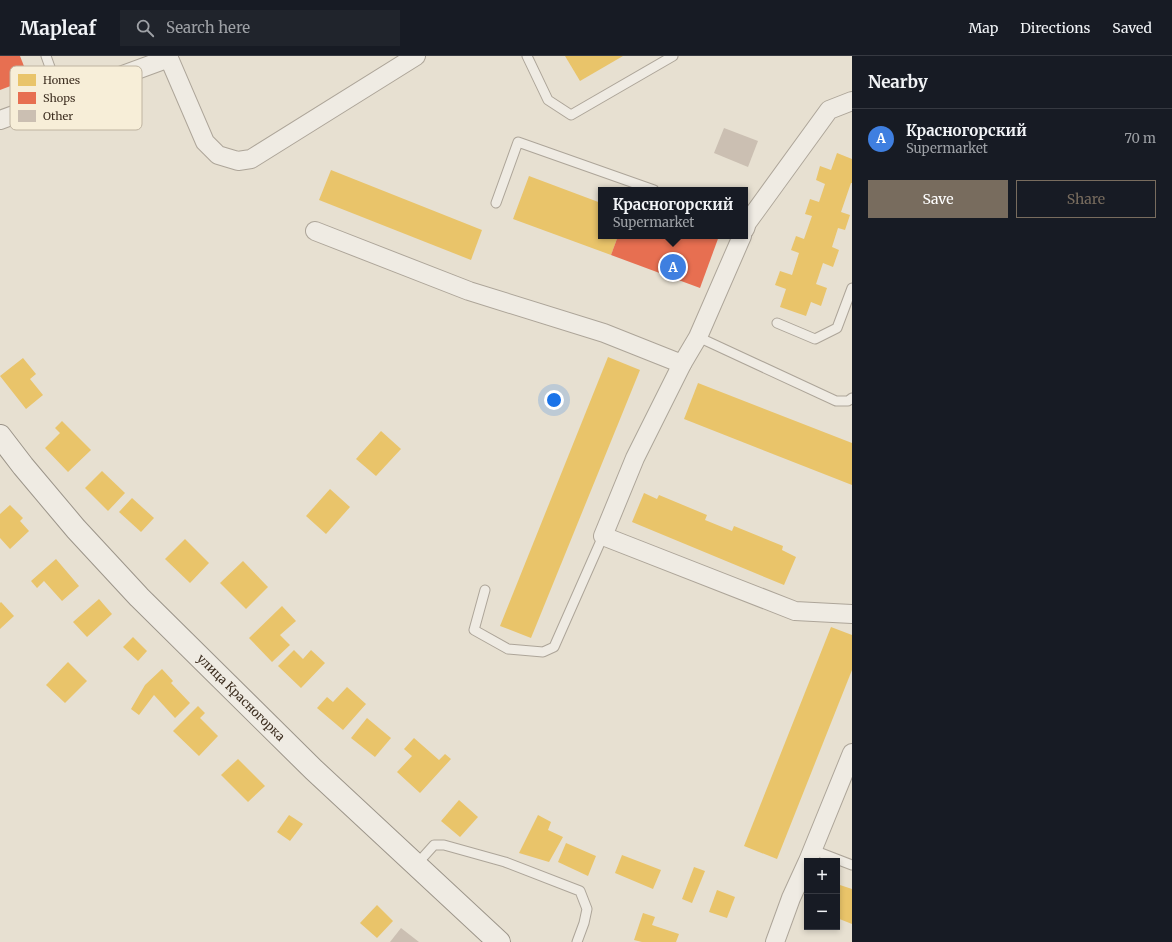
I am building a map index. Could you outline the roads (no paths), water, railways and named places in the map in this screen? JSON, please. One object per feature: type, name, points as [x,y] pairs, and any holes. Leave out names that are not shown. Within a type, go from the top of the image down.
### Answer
[{"type":"main road","name":"улица Красногорка","points":[[0,436],[76,529],[139,597],[314,770],[499,942]]},
{"type":"street","points":[[142,67],[168,57],[205,142],[218,155],[238,161],[251,159],[416,56]]},
{"type":"street","points":[[748,224],[829,110],[852,100]]},
{"type":"street","points":[[0,120],[10,116]]},
{"type":"street","points":[[315,231],[469,291],[604,333],[682,364]]},
{"type":"street","points":[[740,239],[698,337],[682,364],[635,458],[603,536],[795,611],[852,614]]},
{"type":"street","points":[[809,858],[852,752]]},
{"type":"street","points":[[775,942],[793,893],[804,869]]},
{"type":"lane","points":[[46,56],[50,66]]},
{"type":"lane","points":[[526,56],[548,100],[571,115],[674,56]]},
{"type":"lane","points":[[496,203],[518,142],[646,187]]},
{"type":"lane","points":[[777,323],[815,339],[837,328],[852,288]]},
{"type":"lane","points":[[698,337],[836,401],[848,401],[852,398]]},
{"type":"lane","points":[[485,590],[474,630],[508,649],[543,652],[554,647],[603,536]]},
{"type":"lane","points":[[416,865],[434,845],[444,845],[505,862],[580,891],[587,909],[577,942]]},
{"type":"lane","points":[[840,863],[852,865]]},
{"type":"place","name":"Красногорский","points":[[673,267]]}]
